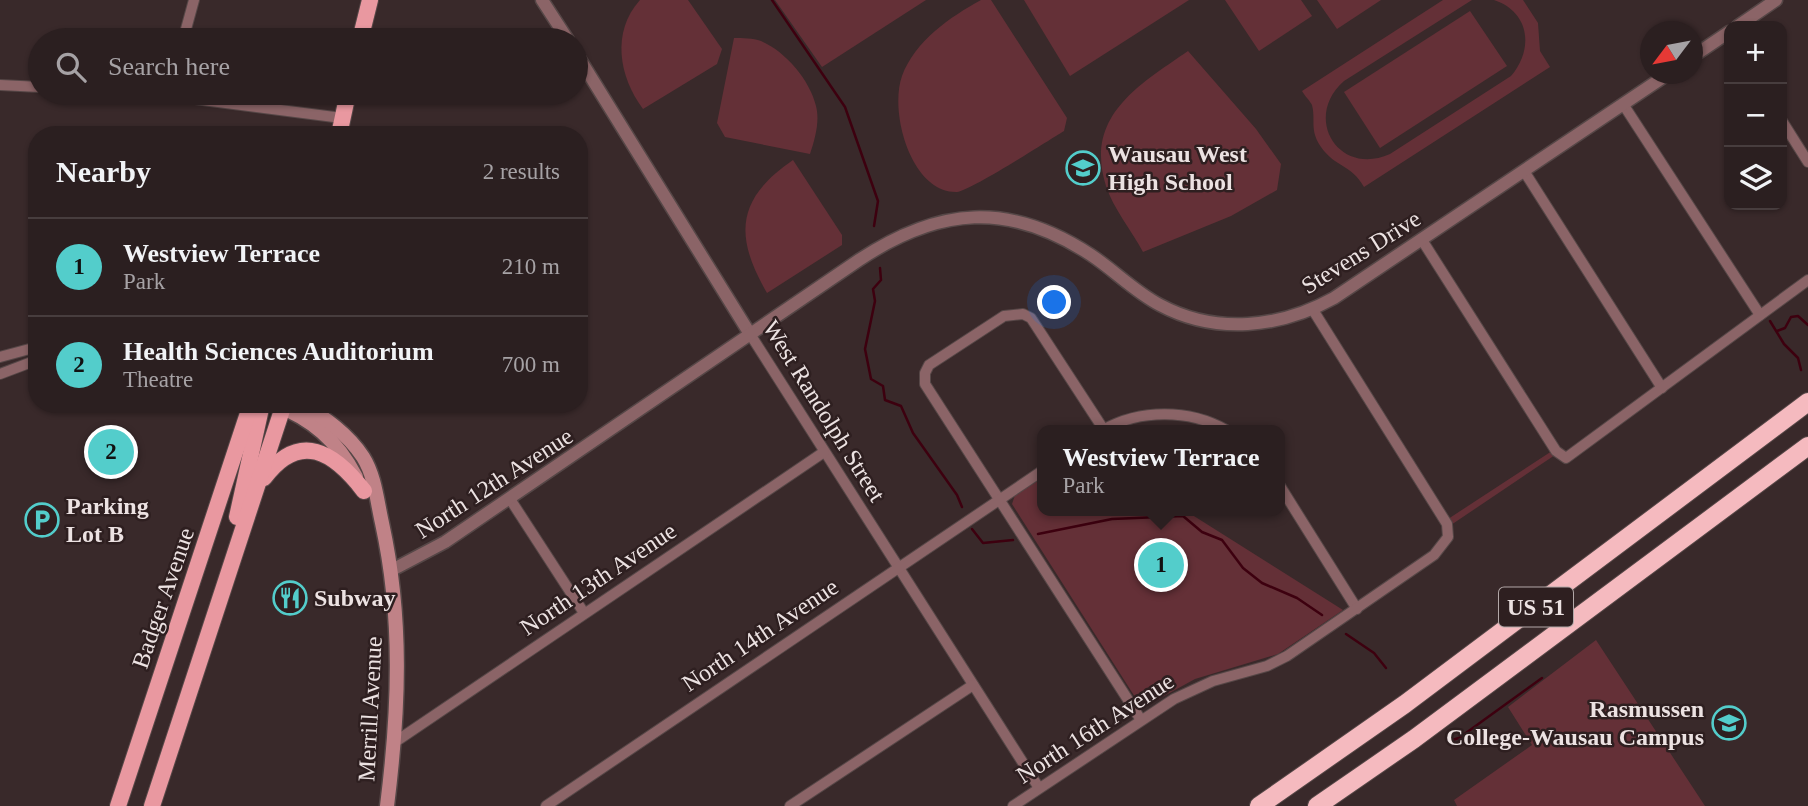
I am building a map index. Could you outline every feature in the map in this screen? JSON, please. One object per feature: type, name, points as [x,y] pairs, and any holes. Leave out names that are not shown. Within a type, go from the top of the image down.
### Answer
[{"type":"highway","name":"US 51","points":[[1259,806],[1397,710],[1808,402]]},
{"type":"highway","name":"US 51","points":[[1317,806],[1436,722],[1808,446]]},
{"type":"main road","points":[[363,28],[370,0]]},
{"type":"main road","points":[[341,126],[345,105]]},
{"type":"main road","name":"Badger Avenue","points":[[118,806],[248,413]]},
{"type":"main road","points":[[231,564],[232,538],[260,413]]},
{"type":"main road","points":[[152,806],[257,488],[279,413]]},
{"type":"main road","name":"Merrill Avenue","points":[[296,413],[312,422],[332,440],[384,531]]},
{"type":"main road","name":"Merrill Avenue","points":[[314,413],[348,438],[362,456],[370,473],[384,531],[399,654],[395,742],[387,806]]},
{"type":"main road","points":[[329,413],[348,438]]},
{"type":"main road","points":[[257,488],[280,461],[312,450],[337,460],[363,491]]},
{"type":"street","points":[[186,28],[194,0]]},
{"type":"street","points":[[542,0],[560,28]]},
{"type":"street","points":[[1745,21],[1776,0]]},
{"type":"street","points":[[1703,51],[1724,38]]},
{"type":"street","name":"West Randolph Street","points":[[588,72],[824,452],[1039,788]]},
{"type":"street","name":"Stevens Drive","points":[[859,260],[896,237],[933,222],[958,217],[1007,219],[1042,228],[1067,239],[1142,295],[1182,315],[1214,323],[1249,325],[1274,322],[1312,310],[1422,240],[1653,84]]},
{"type":"street","points":[[0,85],[28,86]]},
{"type":"street","points":[[1623,104],[1760,315]]},
{"type":"street","points":[[250,105],[342,118]]},
{"type":"street","points":[[1787,129],[1808,162]]},
{"type":"street","points":[[1524,171],[1662,388]]},
{"type":"street","points":[[1422,240],[1561,457],[1573,456],[1808,280]]},
{"type":"street","name":"North 12th Avenue","points":[[390,570],[422,556],[510,499],[859,260]]},
{"type":"street","name":"North 16th Avenue","points":[[1013,806],[1141,720],[1200,686],[1267,666],[1287,656],[1434,555],[1448,537],[1447,524],[1312,310]]},
{"type":"street","points":[[1100,425],[1031,318],[1023,314],[1004,316],[929,365],[925,373],[925,384],[1141,720]]},
{"type":"street","points":[[0,357],[28,349]]},
{"type":"street","points":[[0,374],[28,363]]},
{"type":"street","points":[[1115,425],[1131,418],[1162,414],[1207,421],[1215,425]]},
{"type":"street","name":"North 13th Avenue","points":[[395,742],[824,452]]},
{"type":"street","name":"North 14th Avenue","points":[[545,806],[1037,474]]},
{"type":"street","points":[[1285,494],[1357,609]]},
{"type":"street","points":[[510,499],[584,613]]},
{"type":"street","points":[[790,806],[973,685]]},
{"type":"shaded area","points":[[640,0],[688,0],[722,49],[717,64],[643,109],[628,83],[622,54],[625,26]]},
{"type":"shaded area","points":[[775,0],[926,0],[822,67]]},
{"type":"shaded area","points":[[981,0],[991,0],[1067,118],[1064,131],[992,175],[957,192],[941,189],[927,179],[916,165],[907,148],[902,129],[899,91],[902,76],[915,52],[946,22]]},
{"type":"shaded area","points":[[1024,0],[1189,0],[1070,76]]},
{"type":"shaded area","points":[[1225,0],[1301,0],[1312,16],[1259,51]]},
{"type":"shaded area","points":[[1317,0],[1381,0],[1337,29]]},
{"type":"shaded area","points":[[1443,0],[1472,0],[1344,81],[1332,96],[1326,111],[1327,126],[1332,140],[1342,151],[1355,158],[1372,159],[1390,154],[1511,76],[1523,54],[1525,32],[1515,13],[1494,0],[1523,0],[1538,23],[1540,51],[1550,67],[1364,187],[1354,174],[1332,159],[1317,141],[1312,105],[1302,91]]},
{"type":"shaded area","points":[[1470,11],[1507,66],[1380,148],[1344,92]]},
{"type":"shaded area","points":[[734,38],[755,39],[770,46],[787,59],[808,86],[817,112],[810,154],[725,137],[717,123]]},
{"type":"shaded area","points":[[1188,51],[1256,129],[1281,164],[1277,190],[1231,216],[1143,252],[1113,203],[1106,186],[1101,161],[1103,140],[1109,121],[1120,105],[1151,77]]},
{"type":"shaded area","points":[[793,160],[842,235],[842,245],[767,293],[749,254],[746,220],[760,189]]},
{"type":"shaded area","points":[[1555,449],[1558,453],[1448,527],[1445,521]]},
{"type":"shaded area","points":[[1037,481],[1037,516],[1194,516],[1343,610],[1278,654],[1195,679],[1142,708],[1012,504],[1015,495]]},
{"type":"shaded area","points":[[1596,640],[1705,806],[1457,806],[1454,800],[1532,745],[1508,707]]},
{"type":"waterway","points":[[772,0],[845,107],[878,201],[874,226]]},
{"type":"waterway","points":[[880,268],[881,280],[873,289],[875,301],[865,349],[871,379],[883,386],[885,400],[901,406],[913,433],[957,495],[962,507]]},
{"type":"waterway","points":[[1777,331],[1785,328],[1791,317],[1798,316],[1808,325]]},
{"type":"waterway","points":[[1770,321],[1784,344],[1798,358],[1801,370]]},
{"type":"waterway","points":[[1038,534],[1112,519],[1183,516],[1202,532],[1222,540],[1243,568],[1262,583],[1297,598],[1322,615]]},
{"type":"waterway","points":[[972,529],[983,543],[1013,540]]},
{"type":"waterway","points":[[1346,634],[1374,653],[1386,668]]},
{"type":"waterway","points":[[1452,740],[1459,738],[1542,678]]},
{"type":"place","name":"Wausau West High School","points":[[1083,168]]},
{"type":"place","name":"Health Sciences Auditorium","points":[[111,452]]},
{"type":"place","name":"Parking Lot B","points":[[42,520]]},
{"type":"place","name":"Westview Terrace","points":[[1161,565]]},
{"type":"place","name":"Subway","points":[[290,598]]},
{"type":"place","name":"Rasmussen College-Wausau Campus","points":[[1729,723]]}]
